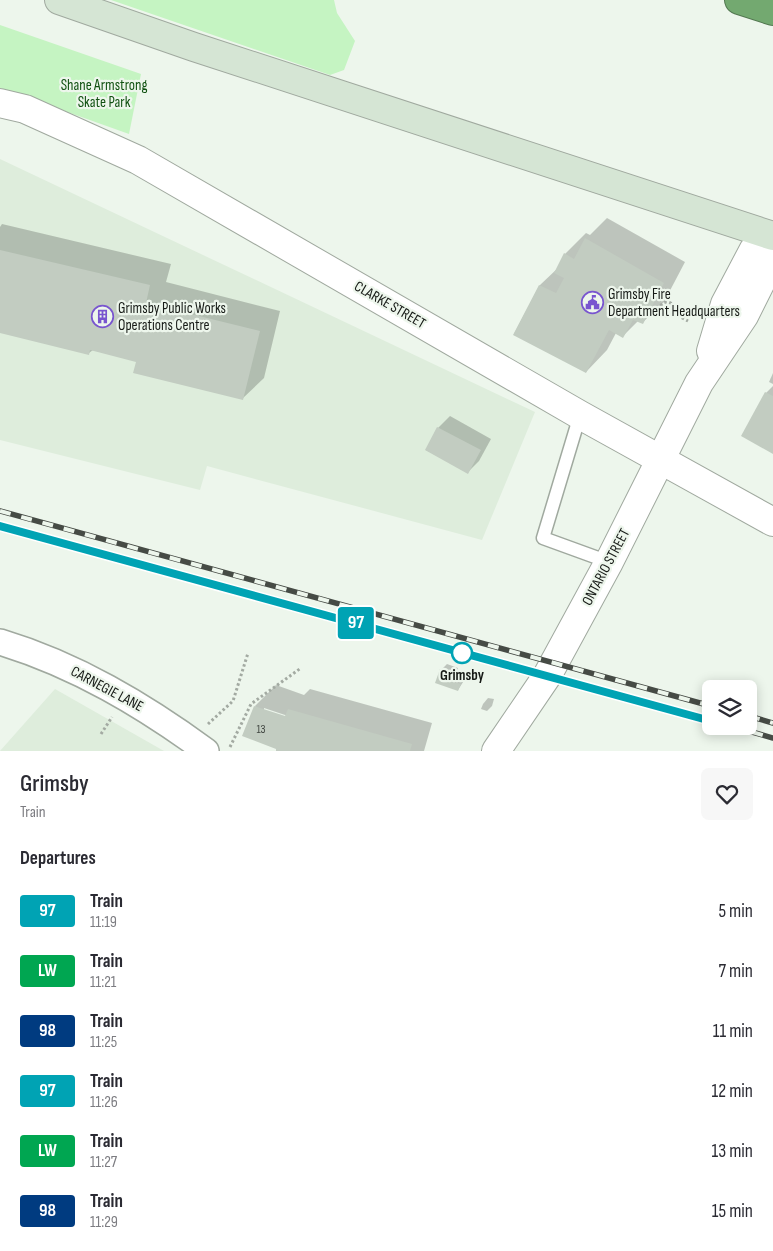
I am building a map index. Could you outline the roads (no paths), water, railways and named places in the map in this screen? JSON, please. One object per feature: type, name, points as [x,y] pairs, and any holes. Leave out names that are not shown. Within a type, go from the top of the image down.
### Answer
[{"type":"highway","points":[[739,0],[773,11]]},
{"type":"main road","points":[[59,0],[194,47],[773,237]]},
{"type":"street","name":"CLARKE STREET","points":[[0,102],[25,109],[138,160],[580,415],[661,458],[773,522]]},
{"type":"street","name":"ONTARIO STREET","points":[[703,376],[725,304],[754,249],[773,237]]},
{"type":"street","name":"ONTARIO STREET","points":[[496,751],[547,676],[609,562],[703,376],[744,316],[773,258]]},
{"type":"street","name":"CARNEGIE LANE","points":[[0,642],[95,680],[145,709],[197,744]]},
{"type":"lane","points":[[580,415],[543,538],[609,562]]},
{"type":"railway","points":[[0,511],[702,704]]},
{"type":"railway","points":[[0,526],[702,719]]},
{"type":"railway","points":[[757,718],[773,723]]},
{"type":"railway","points":[[757,733],[773,738]]},
{"type":"train","name":"97","points":[[0,526],[702,719]]},
{"type":"place","name":"Grimsby Fire Department Headquarters","points":[[592,303]]},
{"type":"place","name":"Grimsby Public Works Operations Centre","points":[[102,317]]},
{"type":"place","name":"Grimsby","points":[[462,653]]},
{"type":"park label","name":"Shane Armstrong Skate Park","points":[[104,94]]}]
